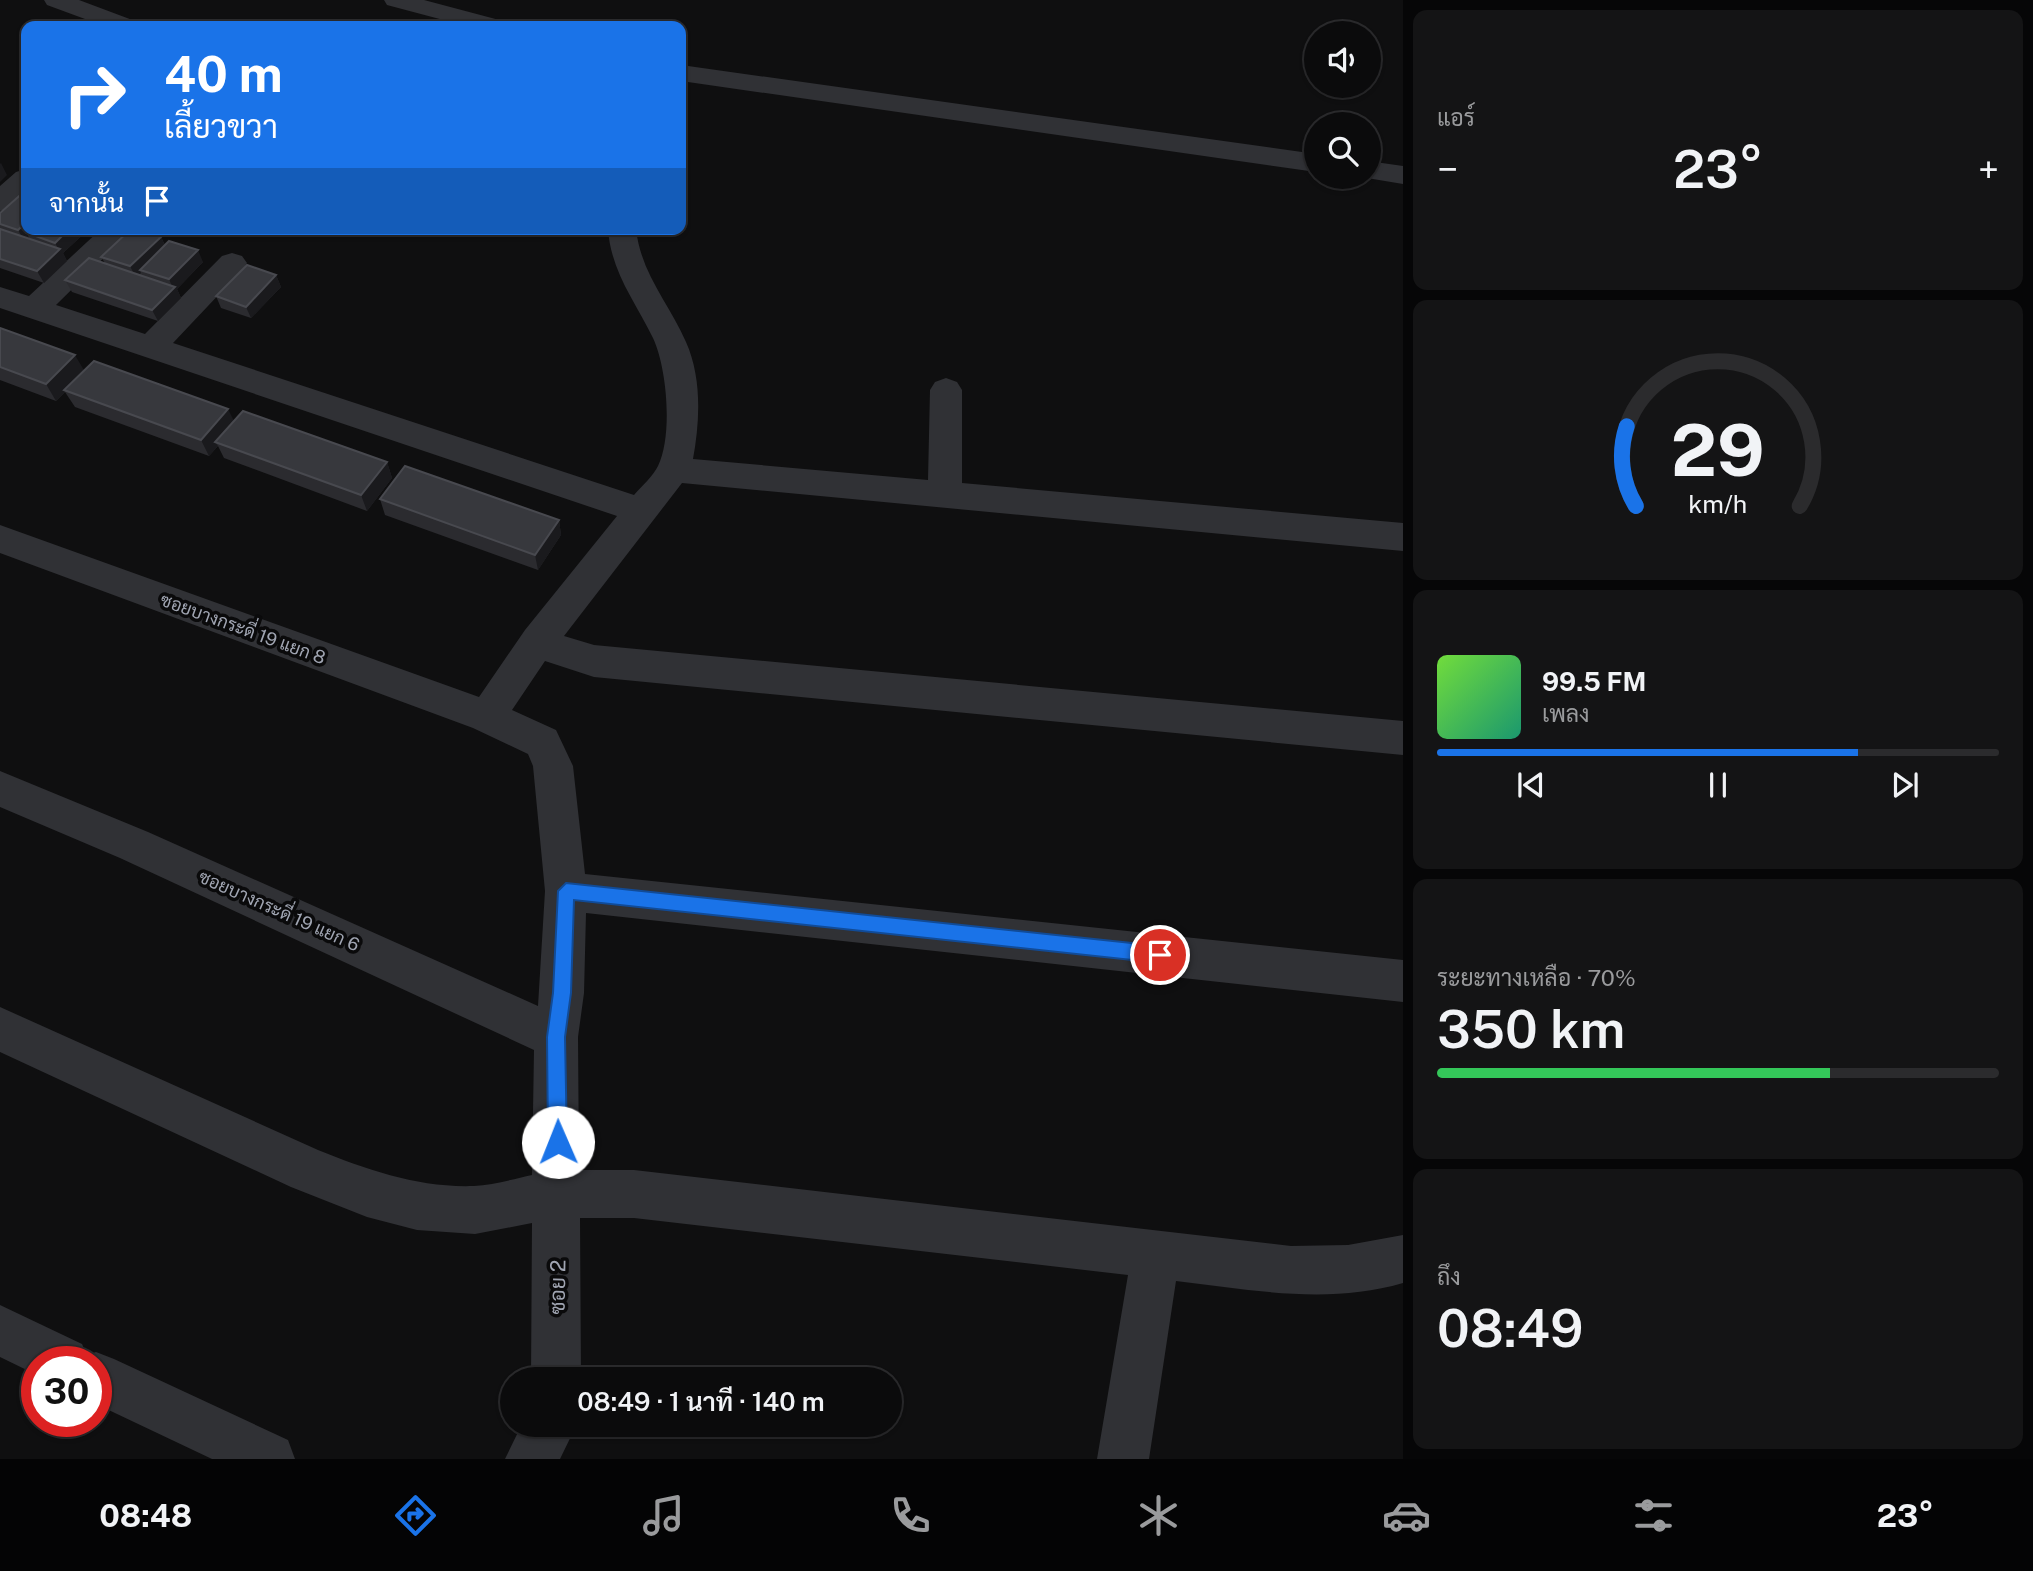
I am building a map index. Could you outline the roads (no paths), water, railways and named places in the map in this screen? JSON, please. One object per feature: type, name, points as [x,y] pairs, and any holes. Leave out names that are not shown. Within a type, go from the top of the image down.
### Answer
[{"type":"street","points":[[56,0],[113,21]]},
{"type":"street","points":[[396,0],[475,21]]},
{"type":"street","points":[[686,74],[1304,161]]},
{"type":"street","points":[[1381,172],[1403,175]]},
{"type":"street","points":[[0,202],[21,183]]},
{"type":"street","points":[[34,308],[113,235]]},
{"type":"street","points":[[487,716],[538,641],[674,470],[681,432],[676,357],[626,263],[623,235]]},
{"type":"street","points":[[151,347],[232,263]]},
{"type":"street","points":[[0,297],[642,511]]},
{"type":"street","points":[[946,390],[946,494]]},
{"type":"street","points":[[674,470],[1403,537]]},
{"type":"street","name":"ซอยบางกระดี่ 19 แยก 8","points":[[0,538],[487,716],[542,742],[548,749],[553,766],[566,891]]},
{"type":"street","points":[[538,641],[580,659],[594,661],[1403,738]]},
{"type":"street","name":"ซอยบางกระดี่ 19 แยก 6","points":[[0,789],[134,845],[556,1037]]},
{"type":"street","points":[[566,891],[1403,981]]},
{"type":"street","name":"ซอย 2","points":[[556,1367],[559,1194],[556,1037],[562,993],[566,891]]},
{"type":"street","points":[[0,1029],[308,1170],[367,1193],[417,1206],[475,1210],[559,1194],[634,1194],[1291,1270],[1350,1271],[1403,1259]]},
{"type":"street","points":[[1123,1459],[1156,1254]]},
{"type":"street","points":[[0,1330],[32,1346]]},
{"type":"street","points":[[112,1385],[269,1459]]},
{"type":"street","points":[[531,1459],[544,1437]]}]
